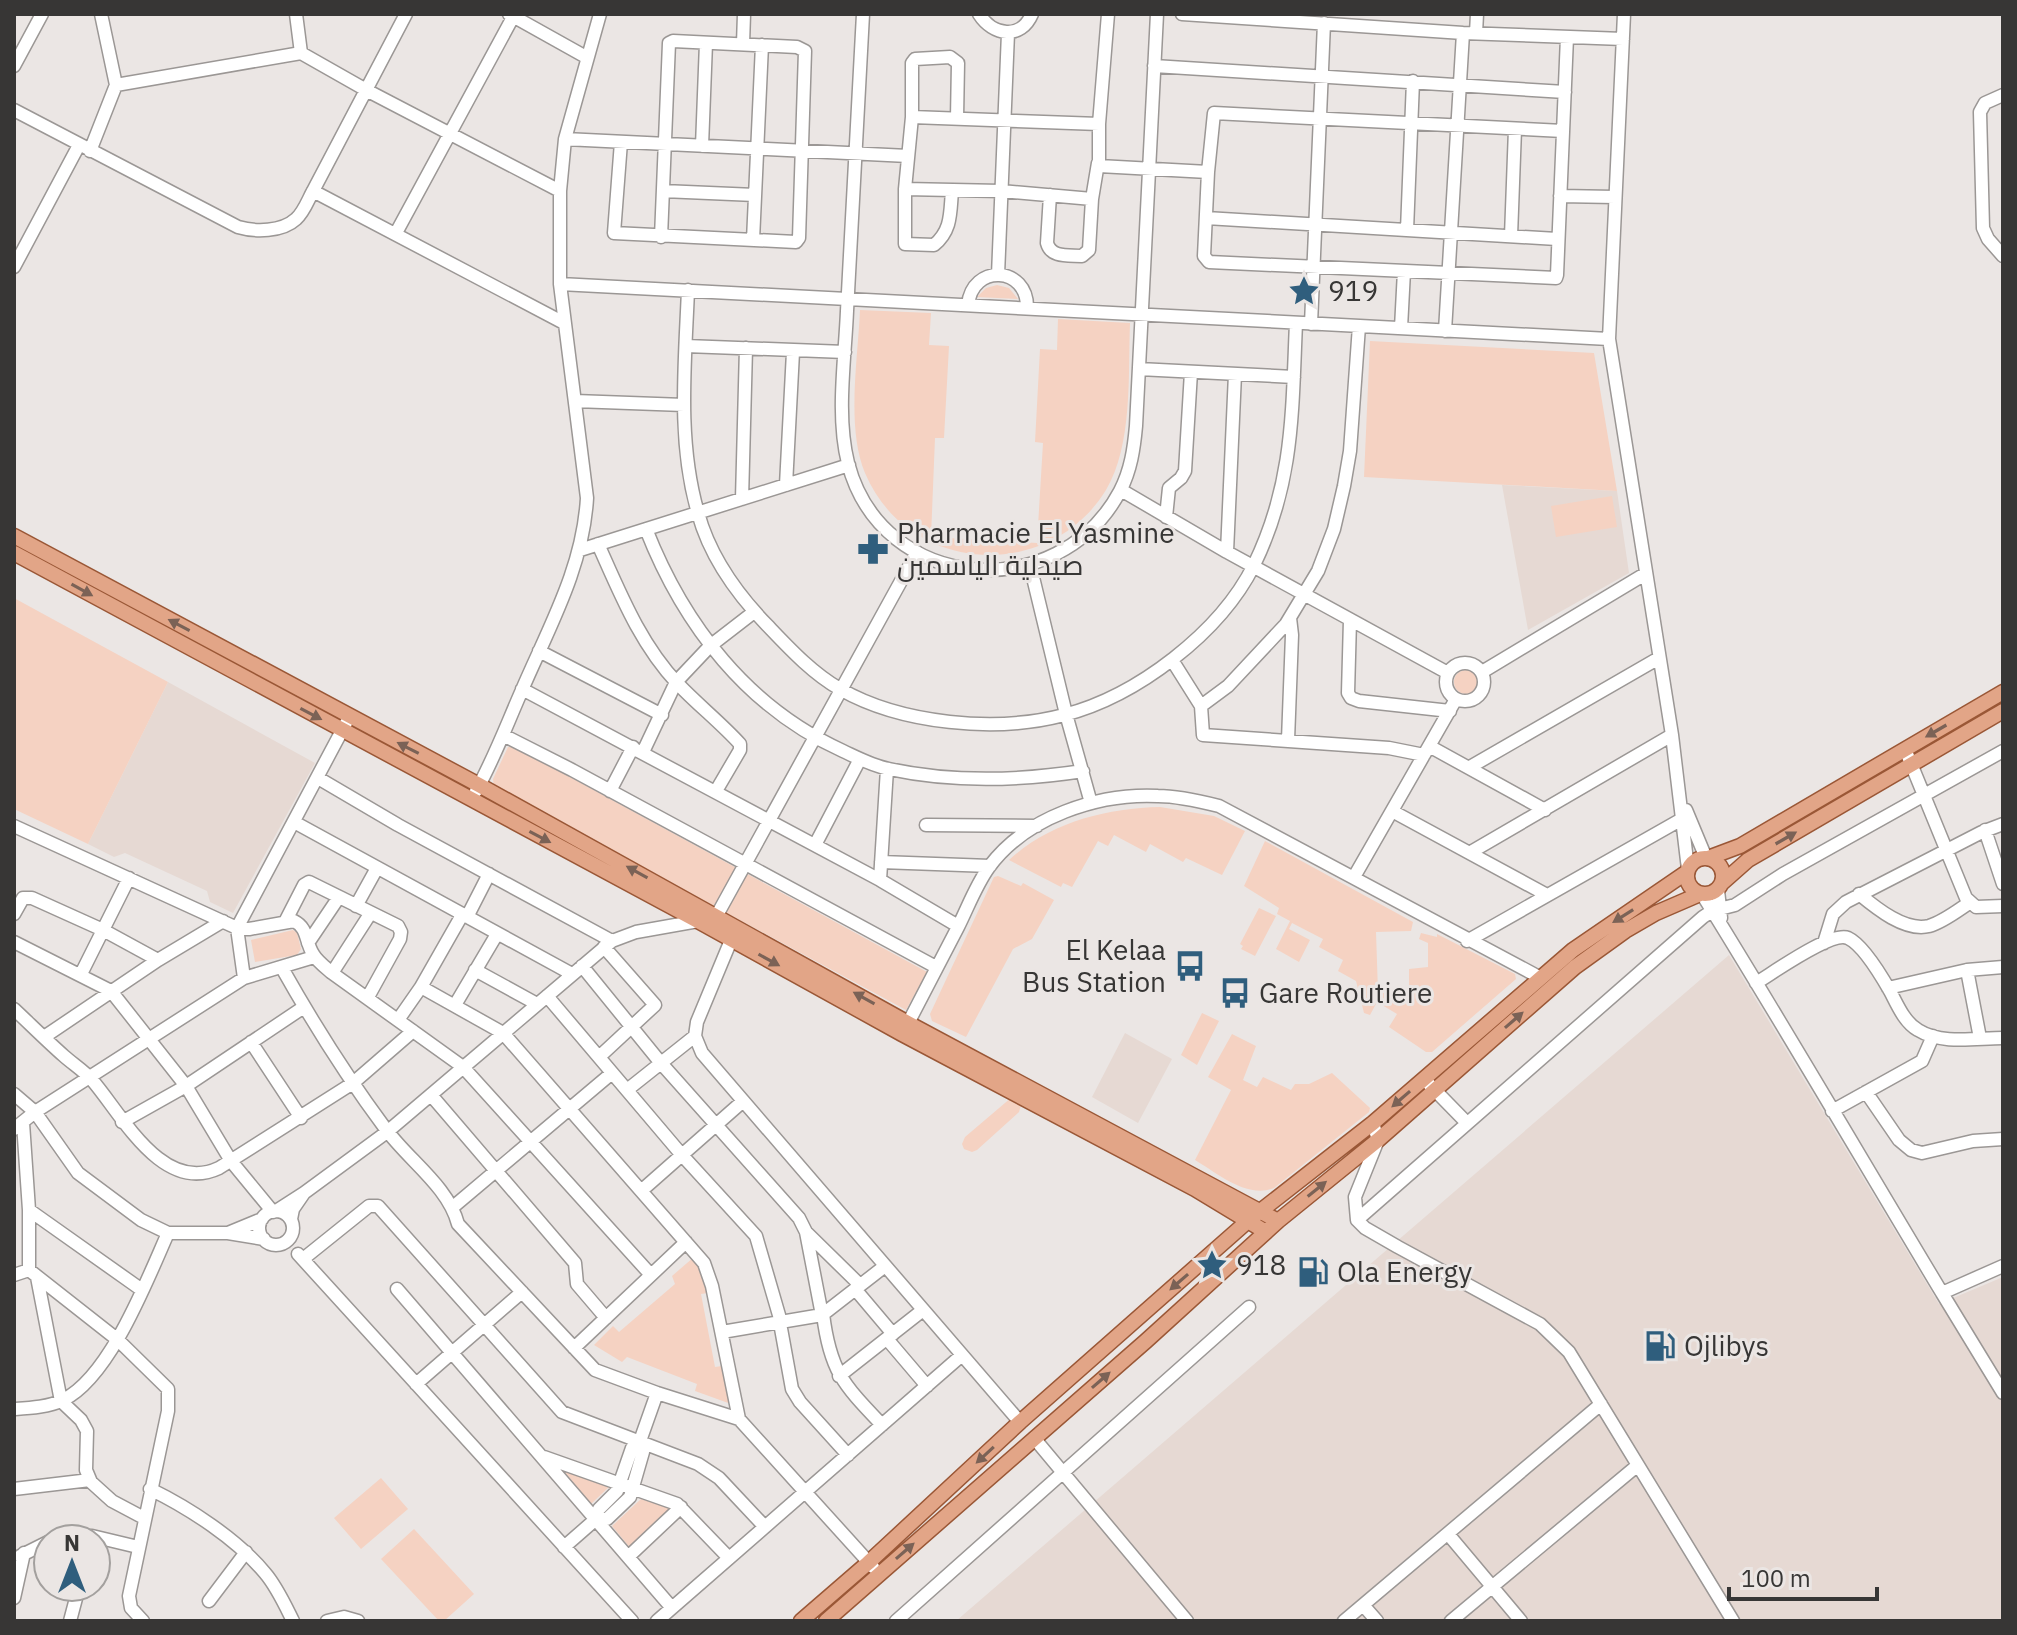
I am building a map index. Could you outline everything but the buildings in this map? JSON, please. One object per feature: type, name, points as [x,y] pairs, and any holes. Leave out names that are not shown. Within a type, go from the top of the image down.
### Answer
[{"type":"main road","points":[[14,536],[39,558],[345,724],[471,801],[707,915]]},
{"type":"main road","points":[[14,553],[39,558]]},
{"type":"main road","points":[[801,1621],[874,1569],[1034,1438],[1278,1221],[1378,1140],[1429,1084],[1541,978],[1597,932],[1663,890],[1697,859],[1740,846],[2003,692]]},
{"type":"main road","points":[[826,1621],[1020,1422],[1254,1216],[1373,1123],[1429,1084],[1625,931],[1672,905],[1720,886],[1748,860],[2003,711]]},
{"type":"main road","points":[[345,724],[479,785],[905,1028],[1254,1216],[1278,1221]]},
{"type":"main road","points":[[1740,846],[1748,860]]},
{"type":"main road","points":[[1707,858],[1722,868],[1720,886]]},
{"type":"main road","points":[[1688,870],[1690,887],[1701,894]]},
{"type":"main road","points":[[1663,890],[1672,905]]},
{"type":"main road","points":[[1254,1216],[1266,1232]]},
{"type":"street","points":[[14,66],[42,14]]},
{"type":"street","points":[[15,263],[84,148],[116,85],[101,14]]},
{"type":"street","points":[[296,14],[301,53]]},
{"type":"street","points":[[14,110],[238,227],[251,230],[288,225],[295,221],[313,191],[406,14]]},
{"type":"street","points":[[471,801],[565,594],[580,550],[587,498],[560,284],[560,191],[565,139],[600,14]]},
{"type":"street","points":[[743,44],[744,14]]},
{"type":"street","points":[[863,14],[845,352],[843,421],[849,465],[867,505],[881,523],[917,552],[946,564],[979,571],[1030,565],[1070,547],[1105,515],[1121,490],[1133,453],[1157,14]]},
{"type":"street","points":[[979,14],[986,25],[1008,33],[1022,29],[1032,14]]},
{"type":"street","points":[[1050,195],[1047,243],[1054,254],[1082,256],[1089,250],[1108,14]]},
{"type":"street","points":[[1182,14],[1250,16],[1470,33],[1623,39]]},
{"type":"street","points":[[1390,14],[1390,28]]},
{"type":"street","points":[[1445,331],[1458,84],[1477,14]]},
{"type":"street","points":[[1624,14],[1609,339],[1672,735],[1688,870]]},
{"type":"street","points":[[396,233],[510,15],[586,57]]},
{"type":"street","points":[[1311,324],[1324,23]]},
{"type":"street","points":[[998,275],[1008,33]]},
{"type":"street","points":[[1563,131],[1214,113],[1204,256],[1209,262],[1553,280],[1557,275],[1567,37]]},
{"type":"street","points":[[621,142],[614,233],[661,237],[798,240],[804,152],[805,51],[797,47],[673,41],[667,47],[661,237]]},
{"type":"street","points":[[702,146],[706,43]]},
{"type":"street","points":[[753,240],[762,45]]},
{"type":"street","points":[[116,85],[301,53],[560,191]]},
{"type":"street","points":[[952,191],[949,227],[942,238],[934,245],[905,244],[905,189],[912,117],[912,63],[915,59],[950,57],[958,63],[957,118]]},
{"type":"street","points":[[1154,66],[1565,92]]},
{"type":"street","points":[[1407,230],[1413,81]]},
{"type":"street","points":[[2003,95],[1985,103],[1980,112],[1983,228],[2003,256]]},
{"type":"street","points":[[912,117],[1099,124]]},
{"type":"street","points":[[1511,236],[1515,129]]},
{"type":"street","points":[[565,139],[908,156]]},
{"type":"street","points":[[1098,163],[1102,167],[1208,172]]},
{"type":"street","points":[[905,189],[1001,191],[1092,199]]},
{"type":"street","points":[[313,191],[564,323]]},
{"type":"street","points":[[663,191],[755,195]]},
{"type":"street","points":[[1560,196],[1615,197]]},
{"type":"street","points":[[1206,218],[1557,239]]},
{"type":"street","points":[[1401,328],[1404,271]]},
{"type":"street","points":[[968,305],[971,291],[977,284],[988,276],[998,275],[1019,284],[1025,292],[1027,308]]},
{"type":"street","points":[[560,284],[1609,339]]},
{"type":"street","points":[[688,290],[684,405],[686,453],[698,514],[735,591],[803,661],[840,689],[880,706],[923,718],[961,722],[1025,723],[1066,714],[1117,694],[1172,660],[1199,637],[1231,601],[1253,567],[1285,480],[1292,433],[1296,323]]},
{"type":"street","points":[[1201,706],[1228,686],[1290,618],[1318,571],[1344,486],[1350,451],[1359,326]]},
{"type":"street","points":[[686,346],[845,352]]},
{"type":"street","points":[[742,499],[746,348]]},
{"type":"street","points":[[786,485],[793,352]]},
{"type":"street","points":[[1139,369],[1294,377]]},
{"type":"street","points":[[1166,517],[1169,488],[1185,471],[1191,372]]},
{"type":"street","points":[[1227,552],[1235,374]]},
{"type":"street","points":[[575,401],[684,405]]},
{"type":"street","points":[[580,550],[849,465]]},
{"type":"street","points":[[1121,490],[1253,567],[1448,673]]},
{"type":"street","points":[[646,529],[679,601],[710,646],[740,680],[773,710],[813,738],[887,769],[996,781],[1083,771]]},
{"type":"street","points":[[598,544],[643,638],[676,682],[740,744],[740,750],[716,791]]},
{"type":"street","points":[[228,1233],[270,1214],[304,1193],[387,1132],[608,944],[636,932],[707,915],[745,864],[917,552]]},
{"type":"street","points":[[1030,565],[1091,803]]},
{"type":"street","points":[[1482,672],[1645,574]]},
{"type":"street","points":[[610,791],[662,715],[676,682],[710,646],[754,612]]},
{"type":"street","points":[[1288,740],[1290,618]]},
{"type":"street","points":[[1350,620],[1348,693],[1351,698],[1359,701],[1453,705],[1480,695],[1485,684],[1482,672],[1467,662],[1456,665],[1448,673],[1446,685],[1453,705],[1354,877]]},
{"type":"street","points":[[539,651],[662,715]]},
{"type":"street","points":[[1470,767],[1659,658]]},
{"type":"street","points":[[1172,660],[1201,706],[1203,735],[1427,751],[1470,767],[1545,810]]},
{"type":"street","points":[[522,689],[880,880],[958,926]]},
{"type":"street","points":[[244,978],[237,928],[345,724]]},
{"type":"street","points":[[503,735],[936,967]]},
{"type":"street","points":[[1471,852],[1672,735]]},
{"type":"street","points":[[1905,749],[1969,903],[1976,907],[2003,906]]},
{"type":"street","points":[[1357,1220],[1651,961],[1715,910],[1735,905],[1783,874],[2003,751]]},
{"type":"street","points":[[815,845],[860,759]]},
{"type":"street","points":[[880,880],[887,769]]},
{"type":"street","points":[[318,778],[608,944],[655,1005],[599,1057]]},
{"type":"street","points":[[1679,788],[1707,858]]},
{"type":"street","points":[[905,1028],[990,866],[1013,843],[1037,826],[1091,803],[1134,796],[1160,796],[1219,806],[1541,978]]},
{"type":"street","points":[[1392,811],[1547,895]]},
{"type":"street","points":[[1467,941],[1682,819]]},
{"type":"street","points":[[294,822],[497,934],[577,970],[799,1218],[806,1232],[829,1351],[839,1376],[882,1425]]},
{"type":"street","points":[[1824,943],[1835,911],[1859,894],[1985,830],[2003,824]]},
{"type":"street","points":[[926,825],[1037,826]]},
{"type":"street","points":[[14,826],[237,928],[249,929],[294,921],[300,924],[314,957],[332,973],[463,1067],[651,1275]]},
{"type":"street","points":[[1985,830],[2002,875]]},
{"type":"street","points":[[881,862],[990,866]]},
{"type":"street","points":[[356,906],[377,868]]},
{"type":"street","points":[[398,1020],[489,874]]},
{"type":"street","points":[[81,974],[129,878]]},
{"type":"street","points":[[285,922],[306,883],[318,884],[398,926],[401,934],[368,997]]},
{"type":"street","points":[[1715,910],[1720,886]]},
{"type":"street","points":[[1701,894],[1715,910],[1832,1111],[2003,1393]]},
{"type":"street","points":[[1859,894],[1885,914],[1922,927],[1969,903]]},
{"type":"street","points":[[14,914],[23,898],[28,897],[103,930],[158,960]]},
{"type":"street","points":[[308,943],[339,897]]},
{"type":"street","points":[[332,973],[370,914]]},
{"type":"street","points":[[44,1037],[158,960],[223,921]]},
{"type":"street","points":[[734,933],[697,1022],[695,1036],[702,1053],[1020,1422]]},
{"type":"street","points":[[455,1005],[497,934]]},
{"type":"street","points":[[1756,983],[1824,943],[1843,937],[1854,942],[1880,974],[1915,1029],[1933,1036],[2003,1038]]},
{"type":"street","points":[[14,942],[111,991],[186,1086],[231,1161],[270,1214],[292,1225],[300,1257]]},
{"type":"street","points":[[144,1518],[112,1501],[90,1480],[86,1470],[87,1431],[81,1420],[61,1401],[33,1273],[19,1126],[35,1112],[244,978],[314,957]]},
{"type":"street","points":[[1888,988],[1967,970],[2003,967]]},
{"type":"street","points":[[282,968],[353,1083],[387,1132],[453,1207],[458,1224],[595,1370],[739,1419],[874,1569]]},
{"type":"street","points":[[475,970],[542,1000],[599,1057],[756,1236],[781,1322],[792,1389],[848,1455]]},
{"type":"street","points":[[1967,970],[1980,1038]]},
{"type":"street","points":[[421,987],[503,1033],[704,1263],[722,1332],[739,1419]]},
{"type":"street","points":[[122,1122],[186,1086],[304,1007]]},
{"type":"street","points":[[14,1009],[90,1078],[122,1122],[150,1152],[180,1169],[211,1172],[353,1083],[413,1031]]},
{"type":"street","points":[[627,1090],[695,1036]]},
{"type":"street","points":[[1832,1111],[1922,1061],[1933,1036]]},
{"type":"street","points":[[251,1042],[301,1118]]},
{"type":"street","points":[[453,1207],[612,1073]]},
{"type":"street","points":[[1429,1084],[1467,1123]]},
{"type":"street","points":[[1866,1092],[1899,1140],[1911,1150],[1922,1153],[1973,1141],[2003,1139]]},
{"type":"street","points":[[14,1094],[35,1112],[78,1173],[141,1220],[168,1233],[228,1233],[268,1242],[300,1257],[632,1621]]},
{"type":"street","points":[[431,1095],[575,1263],[577,1284],[606,1318]]},
{"type":"street","points":[[641,1191],[742,1102]]},
{"type":"street","points":[[1373,1123],[1378,1140],[1355,1197],[1357,1220],[1389,1242],[1540,1324],[1569,1352],[1733,1621]]},
{"type":"street","points":[[268,1242],[288,1240],[293,1209],[304,1193]]},
{"type":"street","points":[[300,1257],[367,1208],[375,1205],[381,1208],[562,1412],[693,1461],[709,1470],[765,1527]]},
{"type":"street","points":[[29,1210],[142,1290]]},
{"type":"street","points":[[268,1242],[259,1229],[270,1214]]},
{"type":"street","points":[[806,1232],[858,1287],[927,1386]]},
{"type":"street","points":[[14,1409],[61,1401],[81,1386],[118,1340],[168,1233]]},
{"type":"street","points":[[574,1348],[686,1242]]},
{"type":"street","points":[[722,1332],[823,1314],[885,1266]]},
{"type":"street","points":[[1942,1293],[2003,1266]]},
{"type":"street","points":[[14,1275],[33,1273],[118,1340],[168,1389],[168,1411],[129,1602],[143,1621]]},
{"type":"street","points":[[397,1289],[672,1608]]},
{"type":"street","points":[[416,1384],[522,1292]]},
{"type":"street","points":[[896,1621],[1249,1307]]},
{"type":"street","points":[[839,1376],[923,1310]]},
{"type":"street","points":[[657,1621],[962,1355]]},
{"type":"street","points":[[564,1547],[596,1519],[607,1519],[630,1497],[626,1485],[643,1452],[640,1441],[657,1393]]},
{"type":"street","points":[[1344,1621],[1601,1404]]},
{"type":"street","points":[[1034,1438],[1187,1621]]},
{"type":"street","points":[[541,1456],[669,1500],[681,1507],[729,1558]]},
{"type":"street","points":[[1451,1621],[1638,1465]]},
{"type":"street","points":[[14,1489],[90,1480]]},
{"type":"street","points":[[150,1489],[179,1503],[246,1552],[267,1574],[293,1621]]},
{"type":"street","points":[[628,1557],[681,1507]]},
{"type":"street","points":[[1448,1534],[1521,1621]]},
{"type":"street","points":[[112,1541],[138,1547]]},
{"type":"street","points":[[209,1601],[246,1552]]},
{"type":"street","points":[[14,1598],[19,1556]]},
{"type":"street","points":[[1363,1605],[1377,1621]]},
{"type":"street","points":[[327,1621],[344,1617],[358,1621]]},
{"type":"shaded area","points":[[997,285],[1009,288],[1018,299],[977,297],[986,288]]},
{"type":"shaded area","points":[[860,310],[931,313],[929,345],[949,346],[944,438],[935,438],[931,537],[1037,543],[1043,443],[1035,442],[1040,349],[1057,350],[1058,319],[1130,323],[1127,409],[1121,452],[1106,490],[1081,520],[1050,541],[1016,552],[980,555],[945,548],[913,532],[885,507],[865,473],[856,435]]},
{"type":"shaded area","points":[[1370,341],[1594,353],[1617,491],[1364,477]]},
{"type":"shaded area","points":[[1502,485],[1617,491],[1629,573],[1528,630]]},
{"type":"shaded area","points":[[1612,496],[1617,527],[1556,537],[1551,506]]},
{"type":"shaded area","points":[[14,598],[168,682],[88,844],[14,809]]},
{"type":"shaded area","points":[[1466,670],[1474,674],[1478,682],[1474,690],[1466,694],[1458,690],[1454,682],[1458,674]]},
{"type":"shaded area","points":[[168,682],[315,763],[233,913],[210,902],[207,891],[125,853],[114,857],[88,844]]},
{"type":"shaded area","points":[[508,747],[515,747],[927,972],[906,1010],[494,787],[493,779]]},
{"type":"shaded area","points":[[1160,807],[1214,816],[1245,831],[1222,875],[1186,858],[1183,862],[1150,844],[1146,852],[1114,835],[1108,846],[1098,841],[1072,887],[1063,883],[1061,887],[1009,860],[1042,836],[1079,820],[1119,810]]},
{"type":"shaded area","points":[[1265,841],[1413,922],[1411,931],[1376,932],[1378,992],[1409,991],[1409,969],[1428,967],[1428,943],[1419,939],[1421,933],[1437,937],[1437,934],[1515,974],[1516,979],[1432,1052],[1426,1052],[1389,1027],[1397,1014],[1377,1002],[1370,1015],[1364,1013],[1356,981],[1338,971],[1343,960],[1319,947],[1323,939],[1292,923],[1289,929],[1310,940],[1299,962],[1276,949],[1290,921],[1277,914],[1279,908],[1244,886]]},
{"type":"shaded area","points":[[994,877],[1021,886],[1023,883],[1054,900],[1032,939],[1013,949],[966,1037],[932,1021],[930,1014]]},
{"type":"shaded area","points":[[1259,908],[1276,916],[1255,956],[1241,949],[1243,946],[1240,944]]},
{"type":"shaded area","points":[[293,930],[297,933],[301,949],[297,955],[255,962],[251,940]]},
{"type":"shaded area","points":[[1729,955],[1939,1304],[2003,1277],[2003,1621],[956,1621]]},
{"type":"shaded area","points":[[1202,1013],[1219,1021],[1197,1065],[1181,1055]]},
{"type":"shaded area","points":[[1125,1033],[1172,1059],[1138,1123],[1092,1097]]},
{"type":"shaded area","points":[[1232,1034],[1256,1046],[1243,1080],[1257,1087],[1263,1077],[1291,1090],[1295,1084],[1309,1084],[1332,1073],[1370,1108],[1369,1112],[1274,1188],[1253,1190],[1243,1187],[1195,1160],[1231,1090],[1208,1077]]},
{"type":"shaded area","points":[[1012,1097],[1021,1105],[1019,1112],[977,1150],[964,1149],[962,1144],[965,1137]]},
{"type":"shaded area","points":[[694,1257],[703,1268],[708,1293],[701,1294],[715,1367],[722,1366],[731,1404],[695,1391],[697,1384],[627,1357],[622,1362],[594,1345],[613,1326],[619,1332],[675,1284],[672,1276]]},
{"type":"shaded area","points":[[563,1470],[610,1486],[591,1504]]},
{"type":"shaded area","points":[[381,1478],[408,1509],[361,1549],[334,1518]]},
{"type":"shaded area","points":[[641,1499],[675,1510],[631,1549],[612,1526]]},
{"type":"shaded area","points":[[414,1529],[474,1594],[444,1621],[439,1621],[381,1559]]},
{"type":"place","name":"919","points":[[1304,291]]},
{"type":"place","name":"Pharmacie El Yasmine صيدلية الياسمين","points":[[873,549]]},
{"type":"place","name":"El Kelaa Bus Station","points":[[1190,966]]},
{"type":"place","name":"Gare Routiere","points":[[1235,993]]},
{"type":"place","name":"918","points":[[1212,1265]]},
{"type":"place","name":"Ola Energy","points":[[1313,1272]]},
{"type":"place","name":"Ojlibys","points":[[1660,1346]]}]
